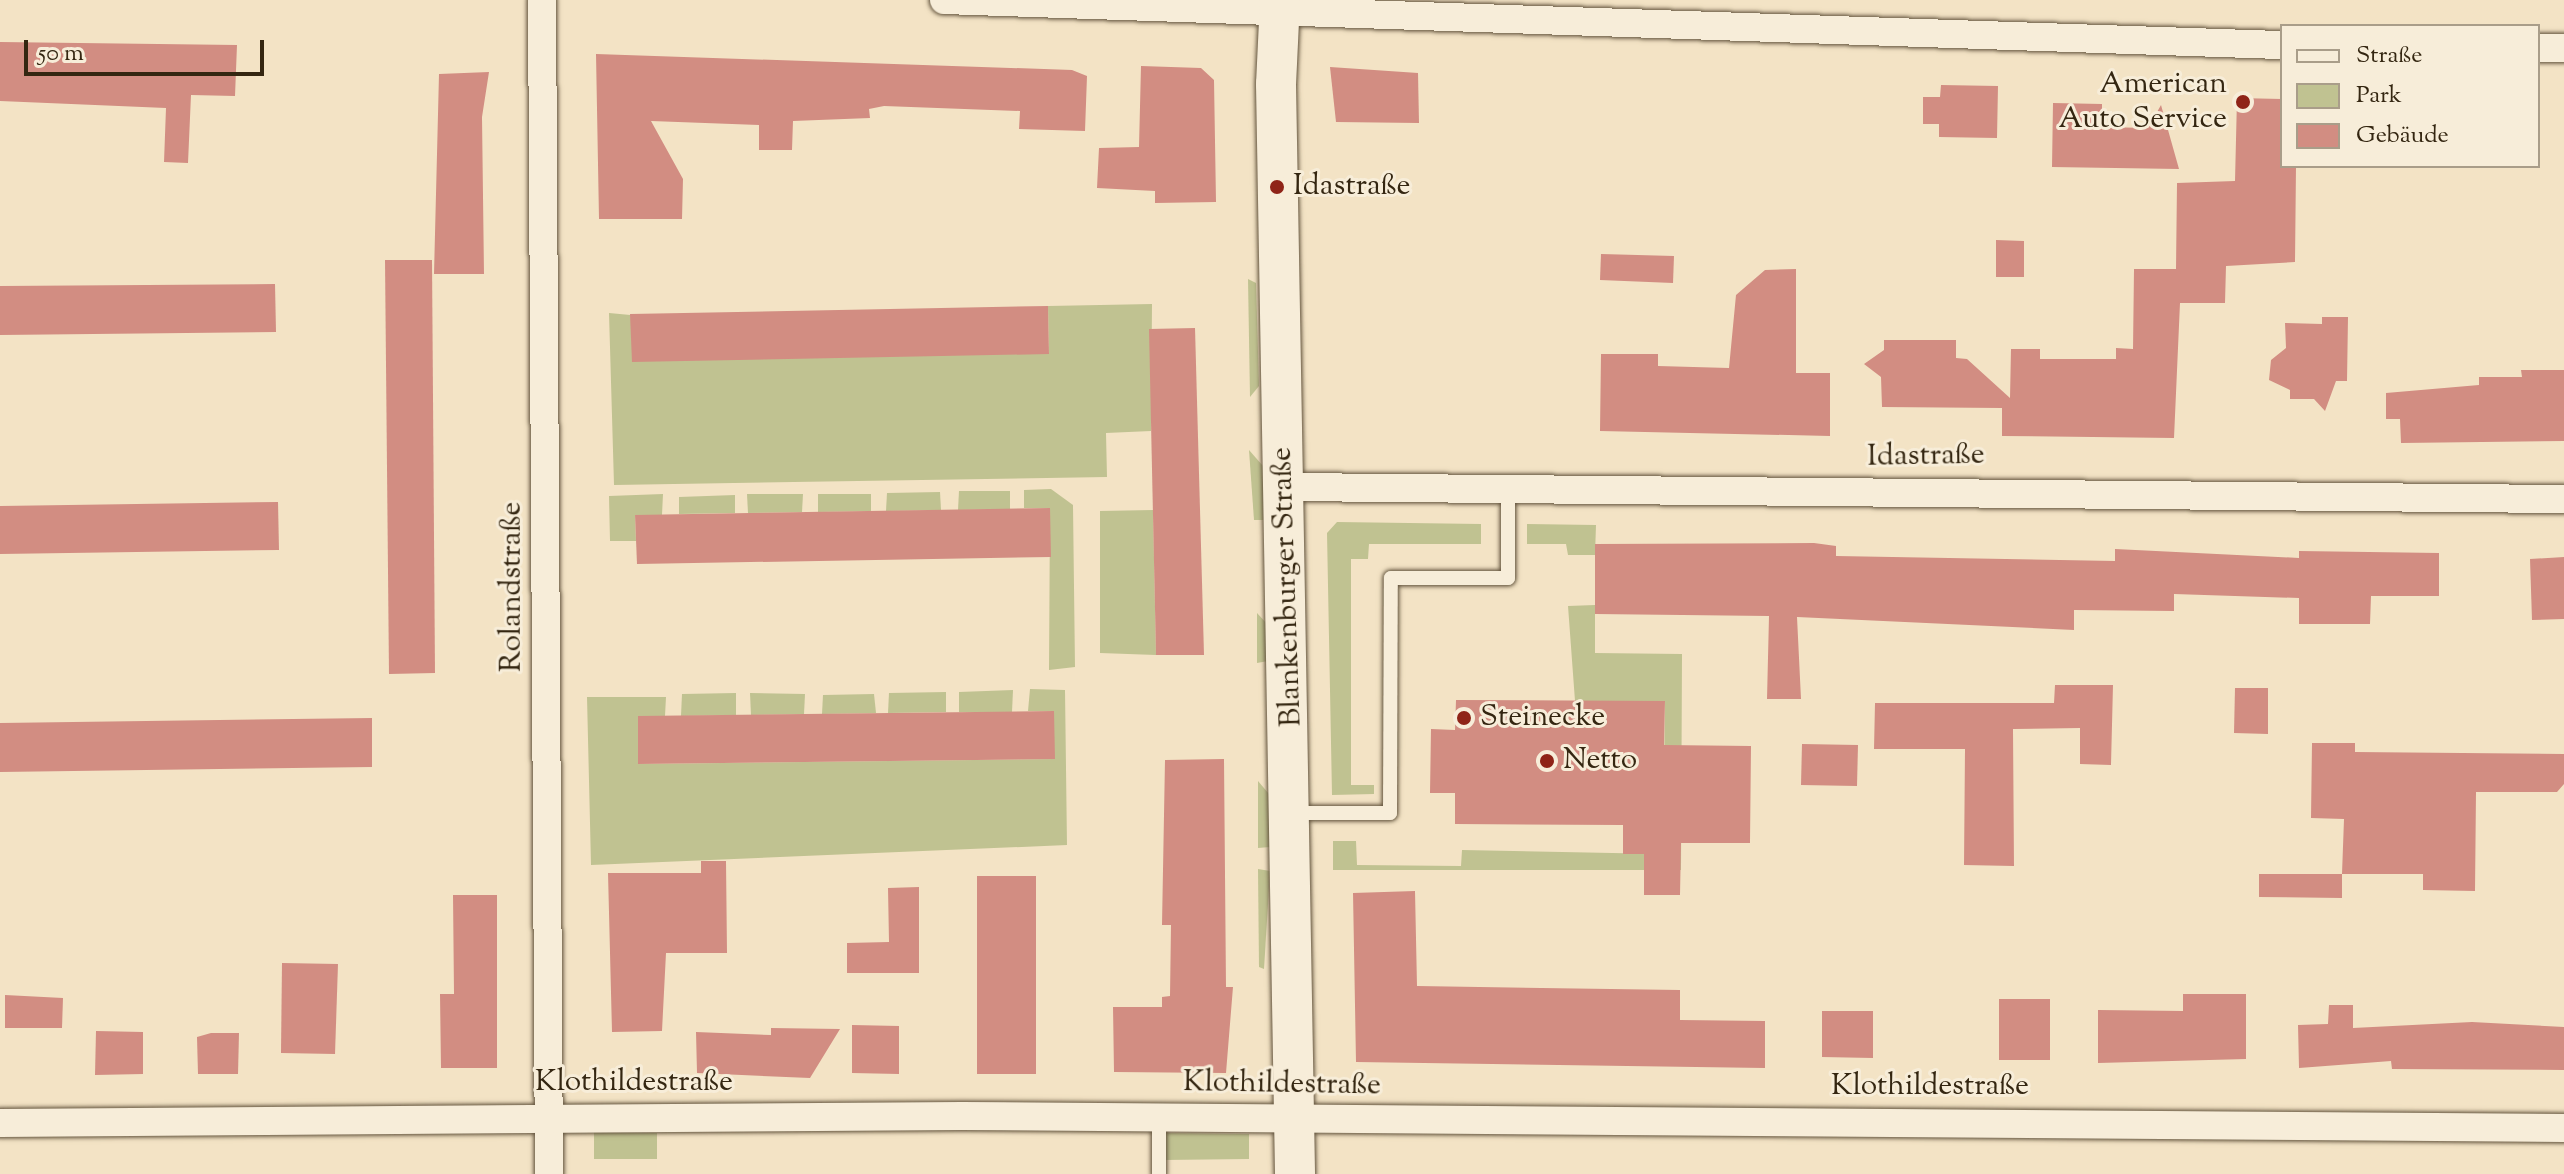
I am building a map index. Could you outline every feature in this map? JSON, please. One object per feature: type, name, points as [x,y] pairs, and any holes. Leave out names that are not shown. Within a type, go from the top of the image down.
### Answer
[{"type":"main road","name":"Blankenburger Straße","points":[[1279,6],[1288,487],[1295,1174]]},
{"type":"street","name":"Rolandstraße","points":[[542,0],[549,1174]]},
{"type":"street","points":[[944,0],[1279,6],[2280,45]]},
{"type":"street","points":[[2540,48],[2564,48]]},
{"type":"street","name":"Idastraße","points":[[1288,487],[2564,499]]},
{"type":"street","name":"Klothildestraße","points":[[0,1123],[548,1118],[1159,1118],[2564,1128]]},
{"type":"lane","points":[[1292,813],[1390,813],[1391,578],[1508,578],[1508,488]]},
{"type":"lane","points":[[1159,1118],[1159,1174]]},
{"type":"green space","points":[[1248,279],[1256,283],[1259,386],[1250,397]]},
{"type":"green space","points":[[1152,304],[1151,431],[1106,433],[1107,477],[614,485],[609,313],[1049,354],[1048,306]]},
{"type":"green space","points":[[1249,450],[1263,466],[1267,520],[1254,520]]},
{"type":"green space","points":[[1051,489],[1073,505],[1075,667],[1049,670],[1050,508],[1024,508],[1024,490]]},
{"type":"green space","points":[[959,491],[1010,491],[1010,509],[958,510]]},
{"type":"green space","points":[[940,492],[941,510],[886,511],[887,493]]},
{"type":"green space","points":[[663,494],[662,515],[635,515],[636,541],[610,541],[609,496]]},
{"type":"green space","points":[[747,494],[803,494],[802,512],[748,513]]},
{"type":"green space","points":[[818,494],[871,494],[871,511],[818,512]]},
{"type":"green space","points":[[735,495],[735,513],[679,514],[679,497]]},
{"type":"green space","points":[[1153,510],[1156,655],[1100,653],[1100,511]]},
{"type":"green space","points":[[1337,522],[1481,524],[1481,544],[1369,544],[1368,559],[1351,559],[1351,785],[1374,785],[1374,794],[1332,795],[1327,533]]},
{"type":"green space","points":[[1527,524],[1596,525],[1595,555],[1568,555],[1566,544],[1527,544]]},
{"type":"green space","points":[[1595,605],[1595,653],[1682,654],[1681,870],[1333,870],[1333,841],[1356,841],[1357,865],[1461,866],[1462,850],[1663,854],[1665,702],[1575,701],[1568,606]]},
{"type":"green space","points":[[1257,613],[1268,625],[1268,661],[1257,663]]},
{"type":"green space","points":[[1030,689],[1065,690],[1067,845],[591,865],[587,697],[666,697],[665,716],[639,764],[1054,759],[1054,711],[1028,711]]},
{"type":"green space","points":[[1013,690],[1012,712],[959,712],[959,692]]},
{"type":"green space","points":[[946,692],[946,712],[888,713],[889,693]]},
{"type":"green space","points":[[736,693],[736,715],[681,716],[682,694]]},
{"type":"green space","points":[[750,693],[805,694],[804,714],[751,715]]},
{"type":"green space","points":[[874,694],[876,713],[822,714],[823,695]]},
{"type":"green space","points":[[1258,781],[1269,794],[1270,847],[1258,848]]},
{"type":"green space","points":[[1258,869],[1270,871],[1264,969],[1259,967]]},
{"type":"green space","points":[[594,1132],[657,1133],[657,1159],[594,1159]]},
{"type":"green space","points":[[1163,1133],[1249,1134],[1249,1159],[1164,1160]]},
{"type":"building","points":[[0,42],[237,45],[235,96],[191,95],[188,163],[164,162],[166,108],[0,101]]},
{"type":"building","points":[[596,54],[1072,70],[1087,76],[1085,131],[1019,129],[1020,111],[884,106],[869,109],[870,118],[793,121],[792,150],[759,150],[759,125],[651,121],[683,179],[682,219],[599,219]]},
{"type":"building","points":[[1141,66],[1201,68],[1214,80],[1216,202],[1155,203],[1155,191],[1097,188],[1099,148],[1139,147]]},
{"type":"building","points":[[1330,67],[1418,73],[1419,123],[1336,122]]},
{"type":"building","points":[[489,72],[482,117],[484,274],[434,274],[439,74]]},
{"type":"building","points":[[1941,85],[1998,86],[1997,138],[1939,137],[1939,124],[1923,124],[1923,97],[1940,97]]},
{"type":"building","points":[[2237,98],[2280,99],[2280,168],[2296,168],[2295,262],[2226,266],[2225,303],[2180,303],[2174,438],[2002,436],[2002,408],[1882,407],[1881,377],[1864,364],[1884,350],[1884,340],[1956,340],[1956,358],[1967,359],[2010,398],[2011,349],[2040,349],[2040,359],[2116,359],[2116,348],[2133,349],[2134,269],[2176,269],[2177,183],[2235,181]]},
{"type":"building","points":[[2053,103],[2102,104],[2102,127],[2148,128],[2161,105],[2179,169],[2052,167]]},
{"type":"building","points":[[1996,240],[2024,241],[2024,277],[1996,277]]},
{"type":"building","points":[[1601,254],[1674,256],[1673,283],[1600,280]]},
{"type":"building","points":[[385,260],[432,260],[435,673],[389,674]]},
{"type":"building","points":[[1796,269],[1796,373],[1830,373],[1830,436],[1600,431],[1601,354],[1658,354],[1658,366],[1729,368],[1736,295],[1765,270]]},
{"type":"building","points":[[275,284],[276,332],[0,335],[0,286]]},
{"type":"building","points":[[1048,306],[1049,354],[632,362],[630,314]]},
{"type":"building","points":[[2322,317],[2348,317],[2347,381],[2336,381],[2325,411],[2314,399],[2290,399],[2290,390],[2269,380],[2271,360],[2286,348],[2285,323],[2322,324]]},
{"type":"building","points":[[1195,328],[1204,655],[1156,655],[1149,329]]},
{"type":"building","points":[[2521,370],[2564,370],[2564,441],[2401,443],[2400,419],[2386,419],[2386,393],[2479,385],[2479,377],[2522,377]]},
{"type":"building","points":[[278,502],[279,550],[0,554],[0,506]]},
{"type":"building","points":[[1050,508],[1051,557],[637,564],[635,515]]},
{"type":"building","points":[[1814,543],[1836,546],[1836,556],[2115,561],[2115,549],[2299,558],[2299,551],[2439,553],[2439,596],[2371,596],[2370,624],[2299,624],[2299,598],[2174,594],[2174,611],[2074,610],[2074,630],[1797,617],[1801,699],[1767,699],[1769,616],[1595,614],[1595,544]]},
{"type":"building","points":[[2564,557],[2564,619],[2532,620],[2530,559]]},
{"type":"building","points":[[2055,685],[2113,685],[2111,765],[2080,764],[2080,728],[2013,729],[2014,866],[1964,865],[1965,749],[1874,749],[1875,703],[2054,703]]},
{"type":"building","points":[[2235,688],[2268,688],[2268,734],[2234,733]]},
{"type":"building","name":"Netto","points":[[1456,700],[1665,701],[1664,745],[1751,746],[1750,843],[1681,843],[1680,895],[1644,895],[1644,854],[1623,854],[1623,825],[1455,824],[1455,793],[1430,793],[1431,729],[1455,730]]},
{"type":"building","points":[[1054,711],[1055,759],[638,764],[638,716]]},
{"type":"building","points":[[372,718],[372,767],[0,772],[0,723]]},
{"type":"building","points":[[2312,743],[2355,743],[2355,752],[2564,754],[2564,784],[2557,792],[2476,792],[2475,891],[2423,890],[2423,874],[2342,874],[2344,819],[2311,818]]},
{"type":"building","points":[[1802,744],[1858,745],[1857,786],[1801,785]]},
{"type":"building","points":[[1224,759],[1226,987],[1233,987],[1226,1073],[1114,1072],[1113,1007],[1162,1007],[1162,997],[1170,996],[1171,925],[1162,925],[1165,760]]},
{"type":"building","points":[[701,861],[726,861],[727,953],[666,953],[662,1031],[612,1032],[608,873],[701,873]]},
{"type":"building","points":[[2259,874],[2342,874],[2342,898],[2259,897]]},
{"type":"building","points":[[977,876],[1036,876],[1036,1074],[977,1074]]},
{"type":"building","points":[[919,887],[919,973],[847,973],[847,943],[889,942],[888,888]]},
{"type":"building","points":[[1415,891],[1417,986],[1680,990],[1680,1020],[1765,1021],[1765,1068],[1356,1062],[1353,893]]},
{"type":"building","points":[[453,895],[497,895],[497,1068],[441,1068],[440,994],[454,994]]},
{"type":"building","points":[[282,963],[338,964],[335,1054],[281,1053]]},
{"type":"building","points":[[2183,994],[2246,994],[2246,1059],[2098,1063],[2098,1010],[2183,1011]]},
{"type":"building","points":[[5,995],[63,998],[62,1028],[5,1028]]},
{"type":"building","points":[[1999,999],[2050,999],[2050,1060],[1999,1060]]},
{"type":"building","points":[[2329,1005],[2353,1005],[2353,1028],[2472,1022],[2564,1027],[2564,1070],[2392,1069],[2391,1061],[2299,1068],[2298,1025],[2328,1024]]},
{"type":"building","points":[[1822,1011],[1873,1011],[1873,1058],[1822,1057]]},
{"type":"building","points":[[852,1025],[899,1026],[899,1074],[852,1073]]},
{"type":"building","points":[[771,1028],[840,1029],[810,1078],[697,1073],[696,1032],[771,1035]]},
{"type":"building","points":[[96,1031],[143,1032],[143,1074],[95,1075]]},
{"type":"building","points":[[211,1033],[239,1033],[238,1074],[198,1074],[197,1037]]},
{"type":"place","name":"American Auto Service","points":[[2243,102]]},
{"type":"place","name":"Idastraße","points":[[1277,187]]},
{"type":"place","name":"Steinecke","points":[[1464,718]]},
{"type":"place","name":"Netto","points":[[1547,761]]}]
